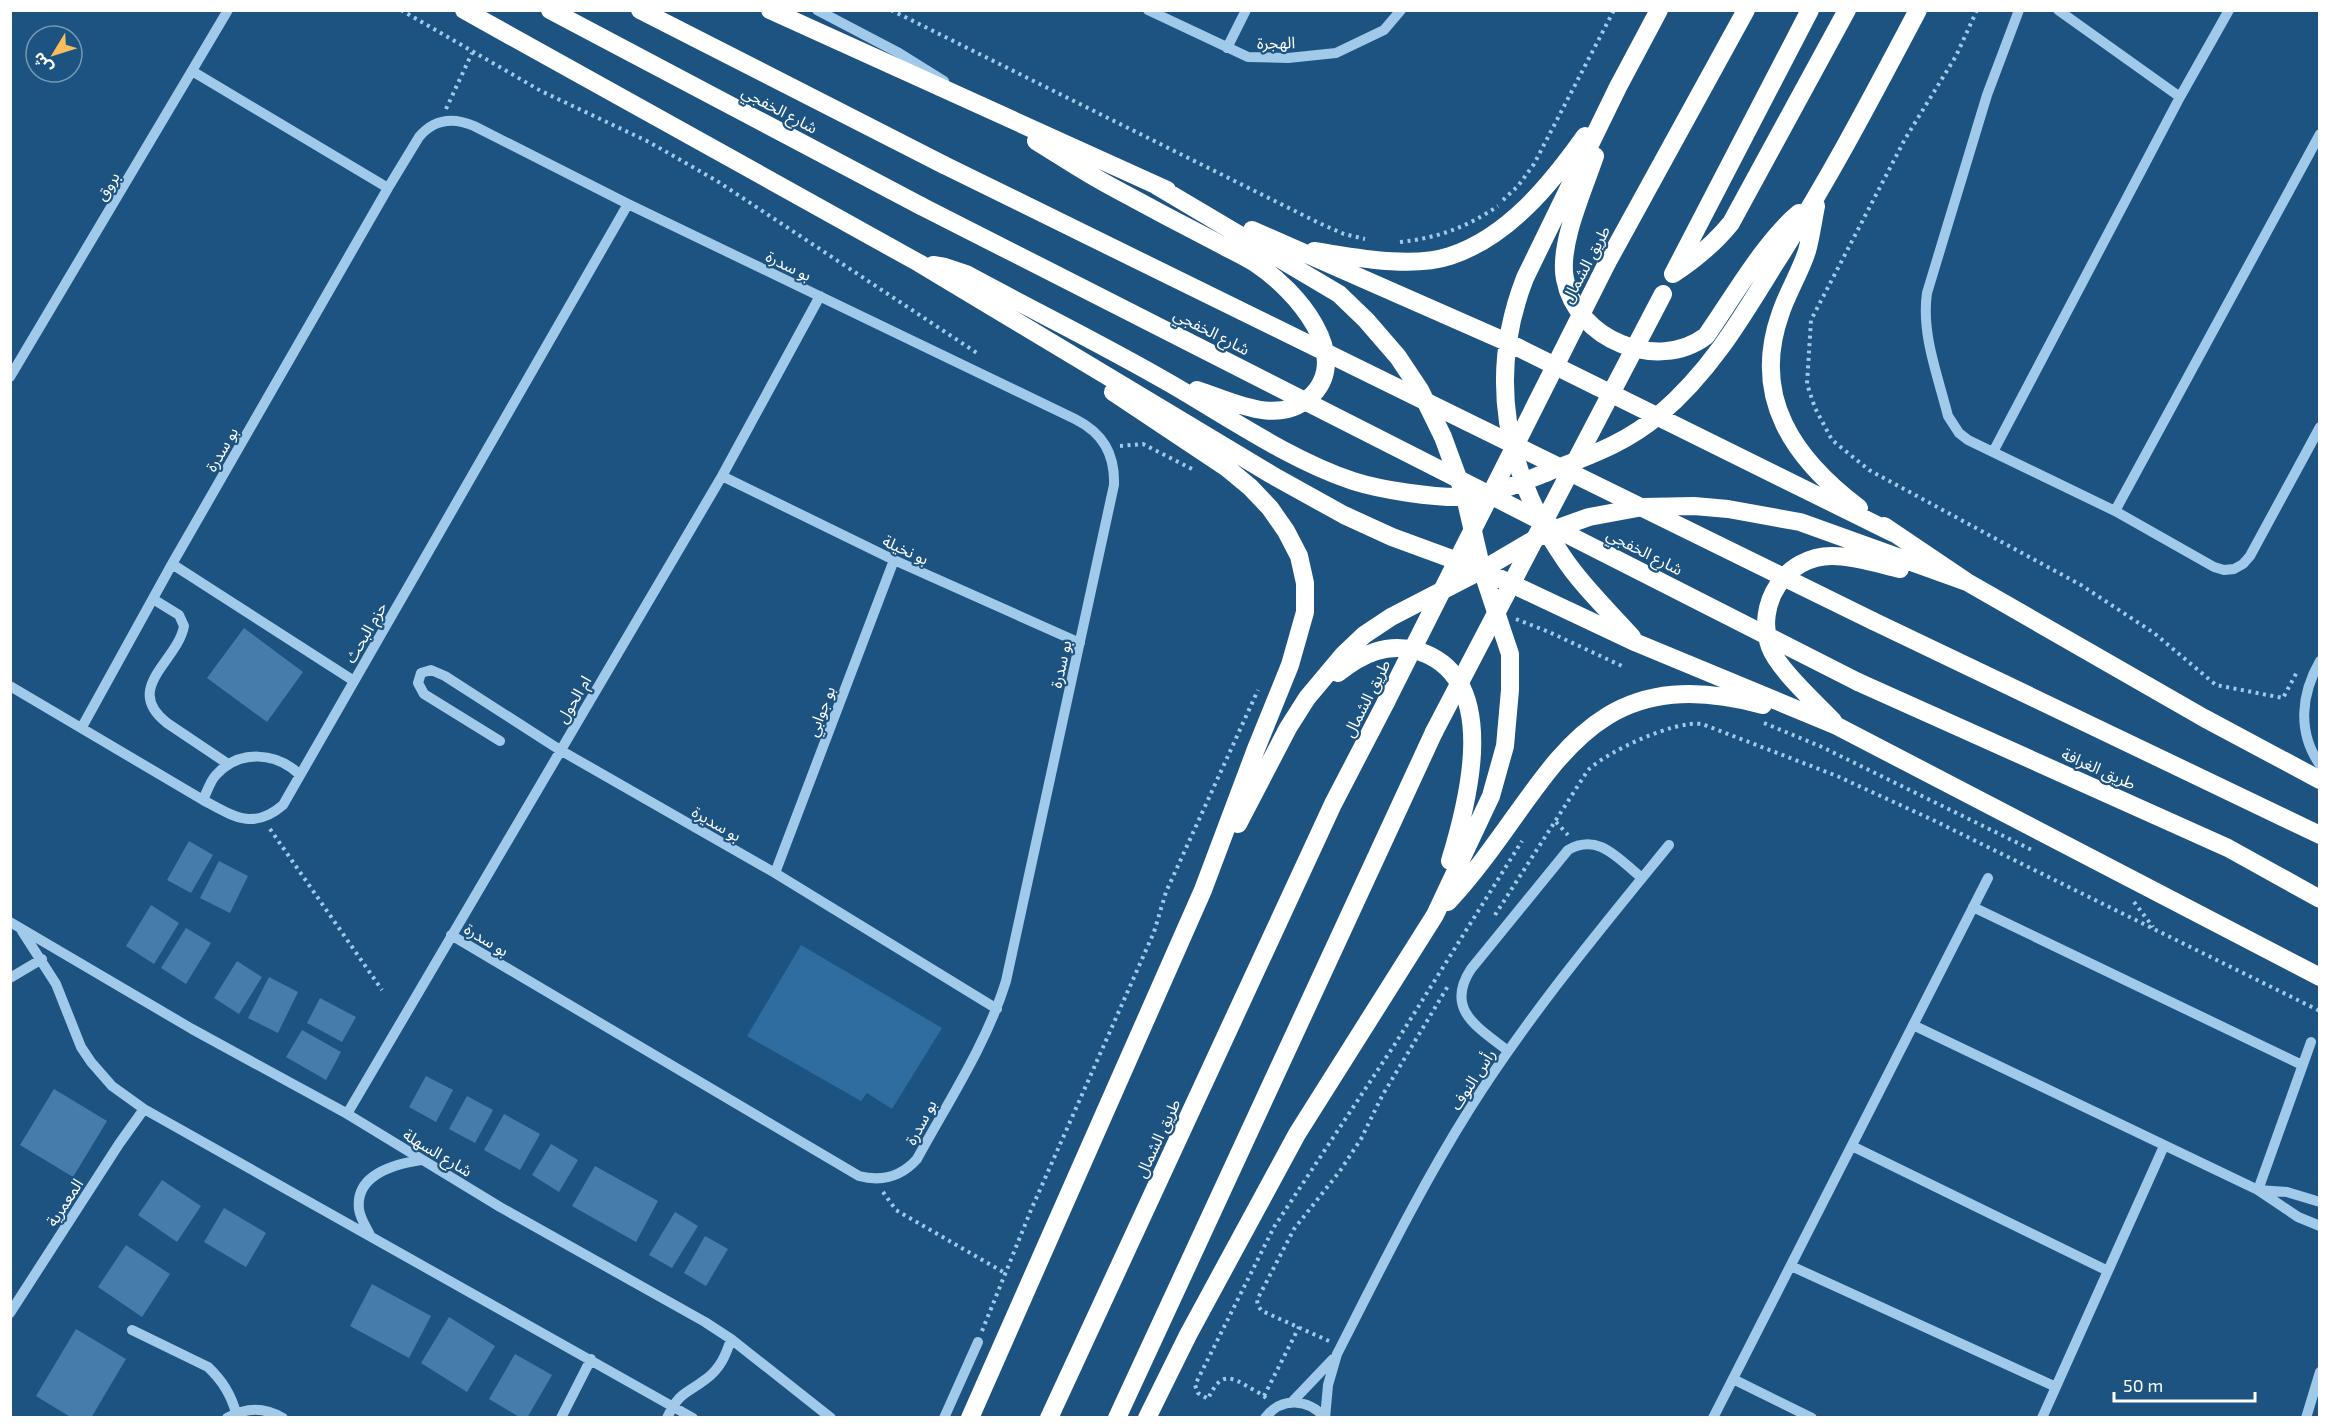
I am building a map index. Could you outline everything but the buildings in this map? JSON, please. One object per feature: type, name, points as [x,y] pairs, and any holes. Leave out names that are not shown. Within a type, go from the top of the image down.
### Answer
[{"type":"highway","points":[[464,10],[920,263],[1327,506],[1392,537],[1482,570],[1637,643],[1837,726],[2319,977]]},
{"type":"highway","name":"شارع الخفجي","points":[[550,10],[921,206],[1858,682]]},
{"type":"highway","name":"شارع الخفجي","points":[[640,10],[944,165],[1873,621]]},
{"type":"highway","points":[[770,10],[982,105],[1288,247],[1509,343],[1893,533]]},
{"type":"highway","points":[[1637,643],[1564,559],[1547,532],[1522,483],[1509,436],[1505,394],[1514,306],[1525,278],[1618,87],[1659,10]]},
{"type":"highway","name":"طريق الشمال","points":[[1049,1418],[1333,804],[1606,263],[1746,10]]},
{"type":"highway","points":[[1117,1418],[1434,732],[1810,10]]},
{"type":"highway","points":[[1673,274],[1695,260],[1715,243],[1731,223],[1847,10]]},
{"type":"highway","points":[[920,263],[945,267],[966,274],[1159,377],[1309,463],[1354,482],[1402,492],[1465,497],[1522,483],[1598,453],[1626,438],[1657,417],[1688,389],[1709,364],[1740,321],[1817,198],[1918,10]]},
{"type":"highway","points":[[1618,87],[1568,239],[1564,258],[1565,279],[1573,301],[1593,326],[1616,342],[1649,351],[1664,351],[1696,343],[1706,336],[1752,268],[1780,232],[1817,198]]},
{"type":"highway","points":[[1288,247],[1370,260],[1409,262],[1449,256],[1469,247],[1495,232],[1525,209],[1574,152],[1618,87]]},
{"type":"highway","points":[[982,105],[1111,186],[1258,265],[1288,292],[1314,324],[1325,347],[1324,374],[1311,396],[1288,410],[1262,411],[1159,377]]},
{"type":"highway","points":[[1147,1418],[1188,1335],[1296,1134],[1435,915],[1491,796],[1505,746],[1509,720],[1510,654],[1482,570],[1465,497],[1443,436],[1424,398],[1398,357],[1366,320],[1339,294],[1157,186]]},
{"type":"highway","points":[[1817,198],[1806,254],[1780,314],[1772,340],[1773,392],[1782,420],[1800,451],[1843,496],[1893,533],[1967,582],[2195,713],[2319,780]]},
{"type":"highway","points":[[920,263],[1227,468],[1250,487],[1278,518],[1299,556],[1306,597],[1297,644],[1203,890],[970,1418]]},
{"type":"highway","points":[[1203,890],[1288,728],[1307,698],[1343,655],[1365,635],[1391,617],[1482,570],[1547,532],[1589,517],[1643,507],[1694,506],[1728,509],[1800,522],[1967,582]]},
{"type":"highway","points":[[1837,726],[1785,670],[1770,648],[1765,623],[1770,597],[1784,575],[1806,561],[1832,556],[1967,582]]},
{"type":"highway","name":"طريق الغرافة","points":[[1873,621],[2319,835]]},
{"type":"highway","points":[[1307,698],[1354,660],[1380,649],[1408,648],[1422,652],[1440,663],[1456,678],[1468,703],[1471,780],[1462,822],[1435,915]]},
{"type":"highway","name":"طريق الغرافة","points":[[1858,682],[2228,848],[2319,899]]},
{"type":"highway","points":[[1435,915],[1486,857],[1561,753],[1573,741],[1612,712],[1659,696],[1702,694],[1731,697],[1837,726]]},
{"type":"street","name":"بروق","points":[[10,377],[228,10]]},
{"type":"street","points":[[817,10],[899,53],[982,105]]},
{"type":"street","name":"الهجرة","points":[[1148,10],[1248,57],[1288,58],[1336,52],[1384,30],[1401,10]]},
{"type":"street","points":[[1227,48],[1246,10]]},
{"type":"street","points":[[2019,10],[1987,95],[1927,293],[1925,307],[1927,333],[1948,416],[1959,433],[1993,453],[2115,511],[2214,567],[2224,570],[2234,569],[2250,556],[2319,427]]},
{"type":"street","points":[[2058,10],[2180,97]]},
{"type":"street","points":[[1993,453],[2180,97],[2229,10]]},
{"type":"street","points":[[192,71],[388,188]]},
{"type":"street","name":"بو سدرة","points":[[82,727],[172,564],[388,188],[419,137],[425,130],[440,122],[463,121],[474,126],[628,204],[1088,426],[1099,435],[1108,447],[1113,460],[1114,485],[1010,966],[997,1009],[917,1159],[908,1170],[892,1177],[873,1180],[859,1176],[451,935]]},
{"type":"street","points":[[2115,511],[2319,134]]},
{"type":"street","name":"حزم البحث","points":[[263,818],[274,813],[283,805],[628,204]]},
{"type":"street","name":"ام الحول","points":[[347,1114],[722,476],[820,296]]},
{"type":"street","name":"بو نخيلة","points":[[722,476],[894,560],[1080,643]]},
{"type":"street","name":"بو جوابي","points":[[775,873],[894,560]]},
{"type":"street","points":[[172,564],[354,681]]},
{"type":"street","points":[[153,599],[178,615],[184,626],[179,638],[153,678],[150,688],[153,708],[158,717],[166,723],[228,764]]},
{"type":"street","points":[[2318,664],[2307,691],[2304,718],[2309,746],[2319,765]]},
{"type":"street","name":"بو سديرة","points":[[500,741],[424,694],[419,687],[421,673],[431,670],[445,676],[560,750],[775,873],[997,1009]]},
{"type":"street","points":[[10,686],[203,800],[244,819],[263,818]]},
{"type":"street","points":[[203,800],[214,776],[228,764],[244,758],[260,756],[277,759],[291,766],[300,775]]},
{"type":"street","points":[[1508,1051],[1477,1027],[1464,1011],[1461,990],[1464,979],[1471,969],[1568,850],[1577,845],[1596,844],[1605,848],[1642,878]]},
{"type":"street","name":"رأس النوف","points":[[1325,1418],[1328,1385],[1339,1350],[1431,1174],[1468,1111],[1508,1051],[1596,935],[1669,845]]},
{"type":"street","points":[[1713,1418],[1988,878]]},
{"type":"street","points":[[1973,907],[2302,1065]]},
{"type":"street","name":"شارع السهلة","points":[[15,925],[42,959],[56,984],[81,1047],[112,1086],[144,1109],[673,1404],[693,1418]]},
{"type":"street","name":"شارع السهلة","points":[[15,925],[192,1029],[347,1114],[500,1207],[705,1322],[731,1339],[831,1418]]},
{"type":"street","points":[[10,978],[42,959]]},
{"type":"street","points":[[1913,1025],[2258,1190],[2298,1217],[2319,1226]]},
{"type":"street","points":[[2258,1190],[2311,1042]]},
{"type":"street","name":"المعمرية","points":[[10,1313],[118,1144],[144,1109]]},
{"type":"street","points":[[1852,1146],[2108,1271]]},
{"type":"street","points":[[2042,1418],[2164,1146]]},
{"type":"street","points":[[371,1236],[359,1209],[362,1189],[382,1171],[397,1164],[421,1160]]},
{"type":"street","points":[[2258,1190],[2287,1192],[2319,1202]]},
{"type":"street","points":[[1791,1266],[2056,1387]]},
{"type":"street","points":[[132,1330],[207,1367],[216,1374],[229,1392],[232,1415],[258,1409],[269,1411],[283,1418]]},
{"type":"street","points":[[667,1418],[673,1404],[687,1390],[705,1380],[719,1366],[731,1339]]},
{"type":"street","points":[[944,1418],[978,1342]]},
{"type":"street","name":"رأس النوف","points":[[1292,1402],[1316,1379],[1339,1350]]},
{"type":"street","points":[[561,1418],[591,1359]]},
{"type":"street","points":[[2306,1418],[2317,1390],[2319,1372]]},
{"type":"street","points":[[1733,1379],[1812,1418]]},
{"type":"street","points":[[1265,1418],[1274,1408],[1292,1402],[1314,1407],[1325,1418]]},
{"type":"path","points":[[401,10],[541,91],[649,142],[717,181],[985,359]]},
{"type":"path","points":[[891,10],[1319,223],[1344,234],[1370,240]]},
{"type":"path","points":[[1398,242],[1425,239],[1468,225],[1498,205],[1518,186],[1534,164],[1614,10]]},
{"type":"path","points":[[1977,10],[1956,56],[1905,139],[1811,320],[1807,384],[1815,408],[1832,440],[1869,470],[2081,585],[2154,633],[2216,685],[2283,698],[2302,662],[2318,664]]},
{"type":"path","points":[[440,122],[472,53]]},
{"type":"path","points":[[1108,447],[1143,444],[1195,470]]},
{"type":"path","points":[[1497,611],[1622,666]]},
{"type":"path","points":[[978,1342],[1005,1273],[1154,932],[1166,892],[1260,687]]},
{"type":"path","points":[[1493,917],[1588,770],[1599,760],[1636,741],[1684,723],[1693,722],[1837,776],[1923,815],[2319,1011]]},
{"type":"path","points":[[263,818],[382,990]]},
{"type":"path","points":[[1339,1350],[1299,1327],[1262,1311],[1257,1300],[1294,1229],[1340,1171],[1361,1139],[1382,1096],[1449,984]]},
{"type":"path","points":[[873,1180],[896,1210],[1005,1273]]},
{"type":"path","points":[[1264,1396],[1299,1327]]},
{"type":"path","points":[[1208,1399],[1217,1383],[1227,1378],[1235,1379],[1264,1396],[1274,1408]]},
{"type":"shaded area","points":[[801,945],[942,1028],[892,1109],[867,1093],[861,1101],[747,1036]]}]
